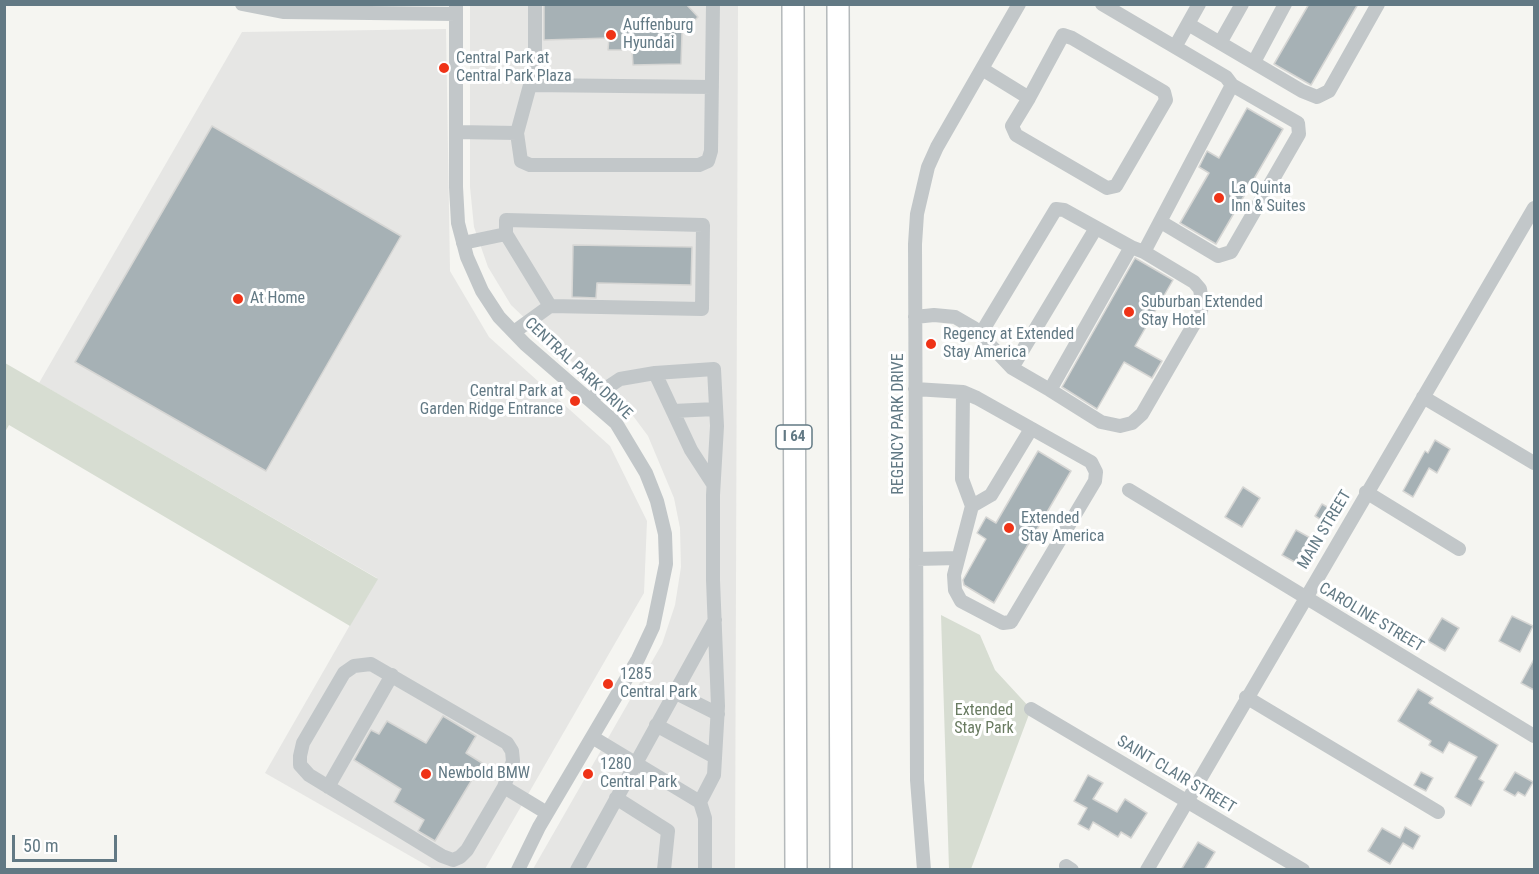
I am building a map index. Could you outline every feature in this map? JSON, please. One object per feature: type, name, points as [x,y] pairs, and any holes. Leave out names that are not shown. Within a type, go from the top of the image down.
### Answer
[{"type":"highway","name":"I 64","points":[[793,4],[796,870]]},
{"type":"highway","points":[[838,4],[841,870]]},
{"type":"street","points":[[242,4],[283,12],[456,9]]},
{"type":"street","points":[[535,4],[534,53],[530,85],[517,133],[521,160],[530,165],[699,165],[708,161],[711,151],[713,4]]},
{"type":"street","name":"REGENCY PARK DRIVE","points":[[924,870],[917,780],[915,244],[921,191],[937,147],[1019,4]]},
{"type":"street","points":[[1102,4],[1226,77],[1232,86],[1298,123],[1299,134],[1231,252],[1218,256],[1161,222]]},
{"type":"street","points":[[1175,46],[1199,4]]},
{"type":"street","points":[[1220,43],[1242,4]]},
{"type":"street","points":[[1254,62],[1286,4]]},
{"type":"street","points":[[1188,24],[1302,91],[1317,97],[1329,91],[1378,4]]},
{"type":"street","name":"CENTRAL PARK DRIVE","points":[[456,9],[458,223],[463,243],[482,291],[514,332],[616,423],[646,473],[657,501],[665,534],[666,564],[653,627],[638,659],[547,813],[518,870]]},
{"type":"street","points":[[1063,35],[1072,38],[1164,92],[1166,100],[1116,186],[1107,188],[1016,135],[1012,126],[1029,98],[1063,35]]},
{"type":"street","points":[[982,69],[1029,98]]},
{"type":"street","points":[[530,85],[712,87]]},
{"type":"street","points":[[1050,390],[1138,249],[1161,222],[1232,86]]},
{"type":"street","points":[[456,132],[517,133]]},
{"type":"street","name":"MAIN STREET","points":[[1147,870],[1246,697],[1534,208]]},
{"type":"street","points":[[915,317],[934,315],[955,318],[980,335],[1012,368],[1101,422],[1120,426],[1132,423],[1142,414],[1201,312],[1200,289],[1194,282],[1138,249],[1064,210],[1056,209],[980,335]]},
{"type":"street","points":[[514,332],[549,306],[702,309],[704,225],[506,220],[506,234],[549,306]]},
{"type":"street","points":[[1012,368],[1096,228]]},
{"type":"street","points":[[463,243],[506,234]]},
{"type":"street","points":[[590,399],[620,379],[656,373],[714,369],[716,408],[713,484],[718,714],[714,775],[700,802]]},
{"type":"street","points":[[656,373],[691,450],[713,484]]},
{"type":"street","points":[[915,389],[963,392],[1091,462],[1096,472],[1095,481],[1011,622],[1003,623],[961,601],[955,590],[954,575],[972,506],[962,479],[963,392]]},
{"type":"street","points":[[1423,397],[1534,463]]},
{"type":"street","points":[[673,411],[716,408]]},
{"type":"street","points":[[972,506],[991,495],[1031,429]]},
{"type":"street","name":"CAROLINE STREET","points":[[1129,490],[1534,736]]},
{"type":"street","points":[[1366,492],[1459,549]]},
{"type":"street","points":[[916,559],[958,558]]},
{"type":"street","points":[[577,870],[715,621]]},
{"type":"street","points":[[371,664],[392,675],[507,743],[512,751],[513,762],[504,787],[466,850],[460,857],[453,860],[442,856],[328,787],[300,765],[303,743],[344,673],[354,666],[371,664]]},
{"type":"street","points":[[328,787],[392,675]]},
{"type":"street","points":[[674,692],[718,714]]},
{"type":"street","points":[[1246,697],[1438,812]]},
{"type":"street","name":"SAINT CLAIR STREET","points":[[1031,709],[1303,870]]},
{"type":"street","points":[[656,725],[715,757]]},
{"type":"street","points":[[592,736],[700,802],[705,818],[705,870]]},
{"type":"street","points":[[504,787],[547,813]]},
{"type":"street","points":[[616,798],[668,831],[664,870]]},
{"type":"shaded area","points":[[470,5],[738,5],[735,869],[533,869],[662,644],[675,605],[681,567],[680,528],[674,498],[648,436],[628,409],[556,348],[511,305],[488,267],[474,227],[470,187]]},
{"type":"shaded area","points":[[446,29],[450,271],[489,337],[610,446],[647,521],[644,593],[485,869],[433,869],[265,773],[377,578],[39,383],[242,32]]},
{"type":"green space","points":[[5,363],[378,579],[350,626],[9,425],[5,432]]},
{"type":"green space","name":"Extended Stay Park","points":[[941,615],[980,635],[995,670],[1031,709],[971,869],[949,869]]},
{"type":"building","name":"Auffenburg Hyundai","points":[[544,4],[686,4],[698,17],[682,33],[681,64],[633,65],[632,50],[608,50],[609,38],[544,40]]},
{"type":"building","points":[[1309,4],[1358,4],[1311,85],[1274,64]]},
{"type":"building","name":"La Quinta Inn & Suites","points":[[1247,108],[1283,129],[1216,244],[1180,223],[1209,173],[1199,167],[1207,151],[1219,158]]},
{"type":"building","name":"At Home","points":[[212,126],[401,236],[266,471],[75,362]]},
{"type":"building","points":[[573,245],[692,247],[691,285],[597,283],[596,298],[572,297]]},
{"type":"building","name":"Suburban Extended Stay Hotel","points":[[1135,258],[1173,280],[1135,346],[1162,361],[1152,378],[1124,362],[1097,409],[1062,387]]},
{"type":"building","points":[[1435,440],[1450,449],[1437,473],[1429,468],[1413,497],[1403,491],[1425,451],[1428,453]]},
{"type":"building","name":"Extended Stay America","points":[[1038,451],[1071,471],[994,603],[964,585],[963,580],[986,539],[977,533],[986,517],[996,523]]},
{"type":"building","points":[[1243,487],[1260,498],[1242,527],[1225,517]]},
{"type":"building","points":[[1322,504],[1336,512],[1329,525],[1315,516]]},
{"type":"building","points":[[1296,530],[1314,540],[1300,565],[1282,555]]},
{"type":"building","points":[[1512,616],[1533,626],[1520,652],[1499,641]]},
{"type":"building","points":[[1442,618],[1459,628],[1445,651],[1428,641]]},
{"type":"building","points":[[1534,659],[1534,690],[1521,683]]},
{"type":"building","points":[[1418,689],[1433,698],[1429,703],[1498,745],[1479,779],[1484,782],[1471,806],[1455,797],[1477,757],[1449,742],[1443,753],[1429,745],[1431,741],[1398,721]]},
{"type":"building","name":"Newbold BMW","points":[[443,716],[476,736],[466,753],[482,763],[435,841],[418,831],[424,820],[394,802],[401,789],[354,760],[371,730],[379,734],[387,721],[426,743]]},
{"type":"building","points":[[1421,772],[1433,778],[1426,791],[1414,785]]},
{"type":"building","points":[[1515,772],[1533,782],[1525,796],[1518,792],[1515,796],[1504,790]]},
{"type":"building","points":[[1088,775],[1103,783],[1093,799],[1117,812],[1125,799],[1147,813],[1131,838],[1121,832],[1118,837],[1093,822],[1089,830],[1078,824],[1087,808],[1074,801]]},
{"type":"building","points":[[1405,827],[1420,836],[1413,849],[1403,843],[1390,864],[1368,851],[1382,828],[1400,838]]},
{"type":"building","points":[[1198,842],[1215,852],[1204,870],[1181,870]]},
{"type":"place","name":"Auffenburg Hyundai","points":[[611,35]]},
{"type":"place","name":"Central Park at Central Park Plaza","points":[[444,68]]},
{"type":"place","name":"La Quinta Inn & Suites","points":[[1219,198]]},
{"type":"place","name":"At Home","points":[[238,299]]},
{"type":"place","name":"Suburban Extended Stay Hotel","points":[[1129,312]]},
{"type":"place","name":"Regency at Extended Stay America","points":[[931,344]]},
{"type":"place","name":"Central Park at Garden Ridge Entrance","points":[[575,401]]},
{"type":"place","name":"Extended Stay America","points":[[1009,528]]},
{"type":"place","name":"1285 Central Park","points":[[608,684]]},
{"type":"place","name":"Newbold BMW","points":[[426,774]]},
{"type":"place","name":"1280 Central Park","points":[[588,774]]}]
